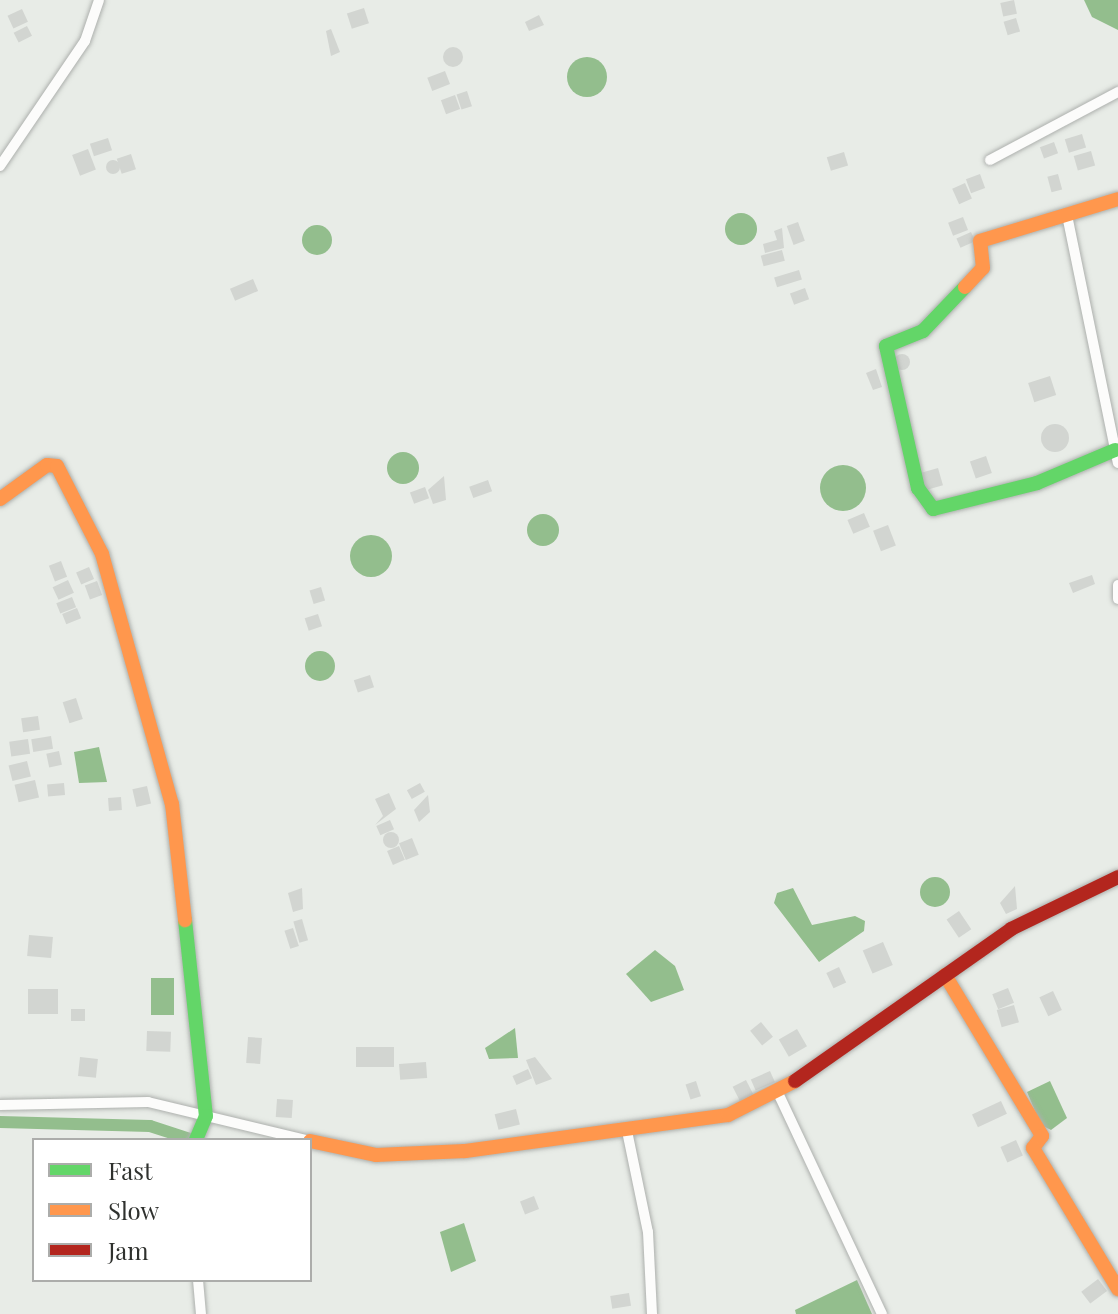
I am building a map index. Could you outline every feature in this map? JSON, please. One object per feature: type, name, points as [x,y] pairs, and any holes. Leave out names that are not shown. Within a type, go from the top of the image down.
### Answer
[{"type":"street","points":[[0,166],[85,41],[99,0]]},
{"type":"street","points":[[990,160],[1118,92]]},
{"type":"street","points":[[1068,220],[1117,456],[1037,483],[933,509],[923,505],[888,392],[886,346],[923,331],[983,268],[980,241],[1068,220],[1118,199]]},
{"type":"street","points":[[0,499],[47,465],[57,466],[102,554],[172,804],[206,1116],[197,1137]]},
{"type":"street","points":[[1118,585],[1118,599]]},
{"type":"street","points":[[312,1141],[376,1155],[465,1151],[728,1115],[778,1093],[1011,929],[1118,877]]},
{"type":"street","points":[[945,975],[1042,1136],[1033,1148],[1118,1289]]},
{"type":"street","points":[[778,1093],[882,1314]]},
{"type":"street","points":[[0,1105],[148,1102],[300,1138]]},
{"type":"street","points":[[626,1128],[648,1232],[652,1314]]},
{"type":"street","points":[[198,1282],[201,1314]]},
{"type":"shaded area","points":[[1084,0],[1118,0],[1118,30],[1092,17]]},
{"type":"shaded area","points":[[587,57],[601,63],[607,77],[601,91],[587,97],[573,91],[567,77],[573,63]]},
{"type":"shaded area","points":[[741,213],[752,218],[757,229],[752,240],[741,245],[730,240],[725,229],[730,218]]},
{"type":"shaded area","points":[[317,225],[323,226],[331,234],[331,246],[323,254],[317,255],[311,254],[303,246],[302,240],[303,234],[311,226]]},
{"type":"shaded area","points":[[403,452],[414,457],[419,468],[414,479],[403,484],[392,479],[387,468],[392,457]]},
{"type":"shaded area","points":[[843,465],[859,472],[866,488],[859,504],[843,511],[827,504],[820,488],[827,472]]},
{"type":"shaded area","points":[[543,514],[554,519],[559,530],[554,541],[543,546],[532,541],[527,530],[532,519]]},
{"type":"shaded area","points":[[371,535],[386,541],[392,556],[386,571],[371,577],[356,571],[350,556],[356,541]]},
{"type":"shaded area","points":[[320,651],[331,655],[335,666],[331,677],[320,681],[309,677],[305,666],[309,655]]},
{"type":"shaded area","points":[[99,747],[107,782],[79,783],[74,752]]},
{"type":"shaded area","points":[[935,877],[945,882],[950,892],[945,902],[935,907],[925,902],[920,892],[925,882]]},
{"type":"shaded area","points":[[793,888],[812,925],[855,916],[865,921],[864,931],[819,962],[774,903],[777,893]]},
{"type":"shaded area","points":[[655,950],[675,966],[684,990],[651,1002],[626,974]]},
{"type":"shaded area","points":[[151,978],[174,978],[174,1015],[151,1015]]},
{"type":"shaded area","points":[[515,1028],[518,1058],[489,1059],[485,1048]]},
{"type":"shaded area","points":[[1050,1081],[1067,1118],[1051,1130],[1041,1125],[1027,1092]]},
{"type":"shaded area","points":[[464,1223],[476,1261],[451,1272],[440,1232]]},
{"type":"shaded area","points":[[857,1280],[872,1314],[796,1314],[795,1310]]},
{"type":"building","points":[[1014,0],[1017,14],[1003,17],[1000,3]]},
{"type":"building","points":[[364,8],[369,23],[352,29],[347,14]]},
{"type":"building","points":[[22,9],[28,22],[13,28],[7,16]]},
{"type":"building","points":[[539,15],[544,25],[529,31],[525,22]]},
{"type":"building","points":[[1016,18],[1020,31],[1008,35],[1004,22]]},
{"type":"building","points":[[27,26],[32,36],[19,43],[14,33]]},
{"type":"building","points":[[331,29],[340,52],[331,56],[326,31]]},
{"type":"building","points":[[453,47],[460,50],[463,57],[460,64],[453,67],[446,64],[443,57],[446,50]]},
{"type":"building","points":[[445,71],[450,84],[432,91],[427,78]]},
{"type":"building","points":[[467,91],[472,106],[461,110],[457,94]]},
{"type":"building","points":[[455,95],[460,109],[446,114],[441,100]]},
{"type":"building","points":[[1082,134],[1086,147],[1069,153],[1065,139]]},
{"type":"building","points":[[108,138],[112,150],[94,156],[90,144]]},
{"type":"building","points":[[1054,142],[1058,153],[1044,158],[1040,147]]},
{"type":"building","points":[[88,149],[96,170],[80,176],[72,155]]},
{"type":"building","points":[[1091,151],[1095,165],[1078,170],[1074,156]]},
{"type":"building","points":[[844,152],[848,165],[831,171],[827,157]]},
{"type":"building","points":[[131,154],[136,169],[122,174],[117,159]]},
{"type":"building","points":[[113,160],[120,167],[113,174],[106,167]]},
{"type":"building","points":[[980,174],[985,188],[971,193],[966,179]]},
{"type":"building","points":[[1058,174],[1062,189],[1052,192],[1047,177]]},
{"type":"building","points":[[965,183],[972,199],[959,204],[952,189]]},
{"type":"building","points":[[963,217],[968,230],[953,236],[948,223]]},
{"type":"building","points":[[798,222],[805,241],[794,245],[787,226]]},
{"type":"building","points":[[782,228],[784,248],[765,253],[763,244],[777,240],[774,231]]},
{"type":"building","points":[[971,232],[975,241],[960,248],[956,239]]},
{"type":"building","points":[[782,250],[785,261],[764,266],[761,256]]},
{"type":"building","points":[[799,270],[802,280],[777,287],[774,278]]},
{"type":"building","points":[[253,279],[258,291],[235,301],[230,289]]},
{"type":"building","points":[[805,288],[809,299],[794,305],[790,293]]},
{"type":"building","points":[[899,354],[905,354],[910,362],[908,368],[899,370],[894,365],[894,359]]},
{"type":"building","points":[[876,369],[882,387],[873,390],[866,373]]},
{"type":"building","points":[[1050,376],[1056,395],[1034,402],[1028,383]]},
{"type":"building","points":[[1055,424],[1065,428],[1069,438],[1065,448],[1055,452],[1045,448],[1041,438],[1045,428]]},
{"type":"building","points":[[986,456],[992,473],[976,479],[970,462]]},
{"type":"building","points":[[938,468],[943,485],[923,491],[918,474]]},
{"type":"building","points":[[444,476],[446,500],[433,504],[428,490]]},
{"type":"building","points":[[488,480],[492,491],[473,498],[469,487]]},
{"type":"building","points":[[425,487],[429,498],[414,504],[410,492]]},
{"type":"building","points":[[864,513],[870,527],[853,534],[847,520]]},
{"type":"building","points":[[888,525],[896,546],[881,551],[873,531]]},
{"type":"building","points":[[61,561],[67,577],[55,582],[49,566]]},
{"type":"building","points":[[89,567],[94,579],[81,584],[76,572]]},
{"type":"building","points":[[1092,575],[1095,584],[1073,593],[1069,583]]},
{"type":"building","points":[[68,580],[74,593],[59,600],[53,587]]},
{"type":"building","points":[[97,581],[102,595],[90,600],[85,585]]},
{"type":"building","points":[[321,587],[325,600],[314,604],[310,591]]},
{"type":"building","points":[[72,597],[76,607],[60,614],[56,603]]},
{"type":"building","points":[[77,608],[81,618],[66,624],[62,614]]},
{"type":"building","points":[[318,614],[322,626],[309,631],[305,618]]},
{"type":"building","points":[[370,675],[374,687],[358,693],[354,680]]},
{"type":"building","points":[[76,698],[83,719],[69,723],[63,702]]},
{"type":"building","points":[[38,716],[40,730],[23,732],[21,718]]},
{"type":"building","points":[[51,736],[53,749],[33,752],[31,739]]},
{"type":"building","points":[[28,739],[30,754],[11,756],[9,742]]},
{"type":"building","points":[[59,751],[62,765],[49,767],[46,754]]},
{"type":"building","points":[[27,761],[31,777],[12,781],[9,766]]},
{"type":"building","points":[[35,780],[39,798],[19,802],[15,785]]},
{"type":"building","points":[[64,783],[65,795],[48,796],[47,784]]},
{"type":"building","points":[[420,783],[425,792],[412,799],[407,790]]},
{"type":"building","points":[[147,786],[151,804],[136,807],[132,789]]},
{"type":"building","points":[[389,793],[396,809],[375,825],[383,816],[375,799]]},
{"type":"building","points":[[428,795],[430,812],[419,822],[414,810]]},
{"type":"building","points":[[121,797],[122,810],[109,811],[108,798]]},
{"type":"building","points":[[390,820],[394,829],[380,835],[376,826]]},
{"type":"building","points":[[391,832],[397,834],[397,846],[391,848],[385,846],[383,840],[385,834]]},
{"type":"building","points":[[412,838],[419,855],[406,860],[399,843]]},
{"type":"building","points":[[399,846],[405,860],[393,865],[387,851]]},
{"type":"building","points":[[1015,886],[1017,909],[1006,914],[1000,903]]},
{"type":"building","points":[[302,888],[303,909],[293,912],[288,893]]},
{"type":"building","points":[[959,911],[971,929],[959,938],[947,919]]},
{"type":"building","points":[[302,919],[308,940],[299,943],[293,921]]},
{"type":"building","points":[[293,928],[299,946],[290,949],[284,931]]},
{"type":"building","points":[[29,935],[53,937],[51,958],[27,956]]},
{"type":"building","points":[[883,942],[893,965],[873,974],[863,951]]},
{"type":"building","points":[[839,967],[846,982],[833,988],[826,973]]},
{"type":"building","points":[[1008,988],[1014,1003],[998,1009],[992,994]]},
{"type":"building","points":[[28,989],[58,989],[58,1014],[28,1014]]},
{"type":"building","points":[[1053,991],[1062,1010],[1048,1016],[1039,997]]},
{"type":"building","points":[[1014,1005],[1019,1022],[1002,1027],[997,1010]]},
{"type":"building","points":[[71,1009],[85,1009],[85,1021],[71,1021]]},
{"type":"building","points":[[761,1022],[773,1037],[762,1046],[750,1031]]},
{"type":"building","points":[[797,1029],[807,1046],[789,1057],[779,1040]]},
{"type":"building","points":[[147,1031],[171,1032],[170,1052],[146,1051]]},
{"type":"building","points":[[248,1037],[262,1038],[260,1064],[246,1063]]},
{"type":"building","points":[[356,1047],[394,1047],[394,1067],[356,1067]]},
{"type":"building","points":[[80,1057],[98,1059],[96,1078],[78,1076]]},
{"type":"building","points":[[535,1057],[552,1079],[536,1085],[526,1060]]},
{"type":"building","points":[[426,1062],[427,1078],[400,1080],[399,1064]]},
{"type":"building","points":[[528,1069],[532,1078],[517,1085],[512,1076]]},
{"type":"building","points":[[770,1071],[775,1082],[756,1091],[751,1080]]},
{"type":"building","points":[[746,1080],[753,1094],[740,1101],[733,1087]]},
{"type":"building","points":[[696,1081],[701,1096],[690,1100],[686,1084]]},
{"type":"building","points":[[277,1099],[293,1100],[292,1118],[276,1117]]},
{"type":"building","points":[[1001,1101],[1007,1114],[978,1127],[972,1115]]},
{"type":"building","points":[[516,1109],[520,1125],[499,1130],[495,1114]]},
{"type":"building","points":[[1016,1140],[1023,1156],[1007,1162],[1000,1147]]},
{"type":"building","points":[[534,1196],[539,1209],[525,1214],[520,1201]]},
{"type":"building","points":[[1098,1279],[1107,1291],[1090,1304],[1081,1292]]},
{"type":"building","points":[[629,1293],[631,1306],[612,1309],[610,1296]]},
{"type":"waterway","points":[[0,1122],[150,1126],[187,1138]]},
{"type":"traffic: fast","points":[[965,287],[923,331],[886,346],[918,488],[933,509],[1037,483],[1115,450]]},
{"type":"traffic: fast","points":[[185,920],[206,1116],[197,1138]]},
{"type":"traffic: slow","points":[[965,287],[983,268],[980,241],[1118,199]]},
{"type":"traffic: slow","points":[[0,499],[47,465],[57,466],[102,554],[172,804],[185,920]]},
{"type":"traffic: slow","points":[[945,975],[1042,1136],[1033,1148],[1118,1289]]},
{"type":"traffic: slow","points":[[312,1141],[376,1155],[465,1151],[728,1115],[795,1081]]},
{"type":"traffic: jam","points":[[795,1081],[1011,929],[1118,877]]}]
